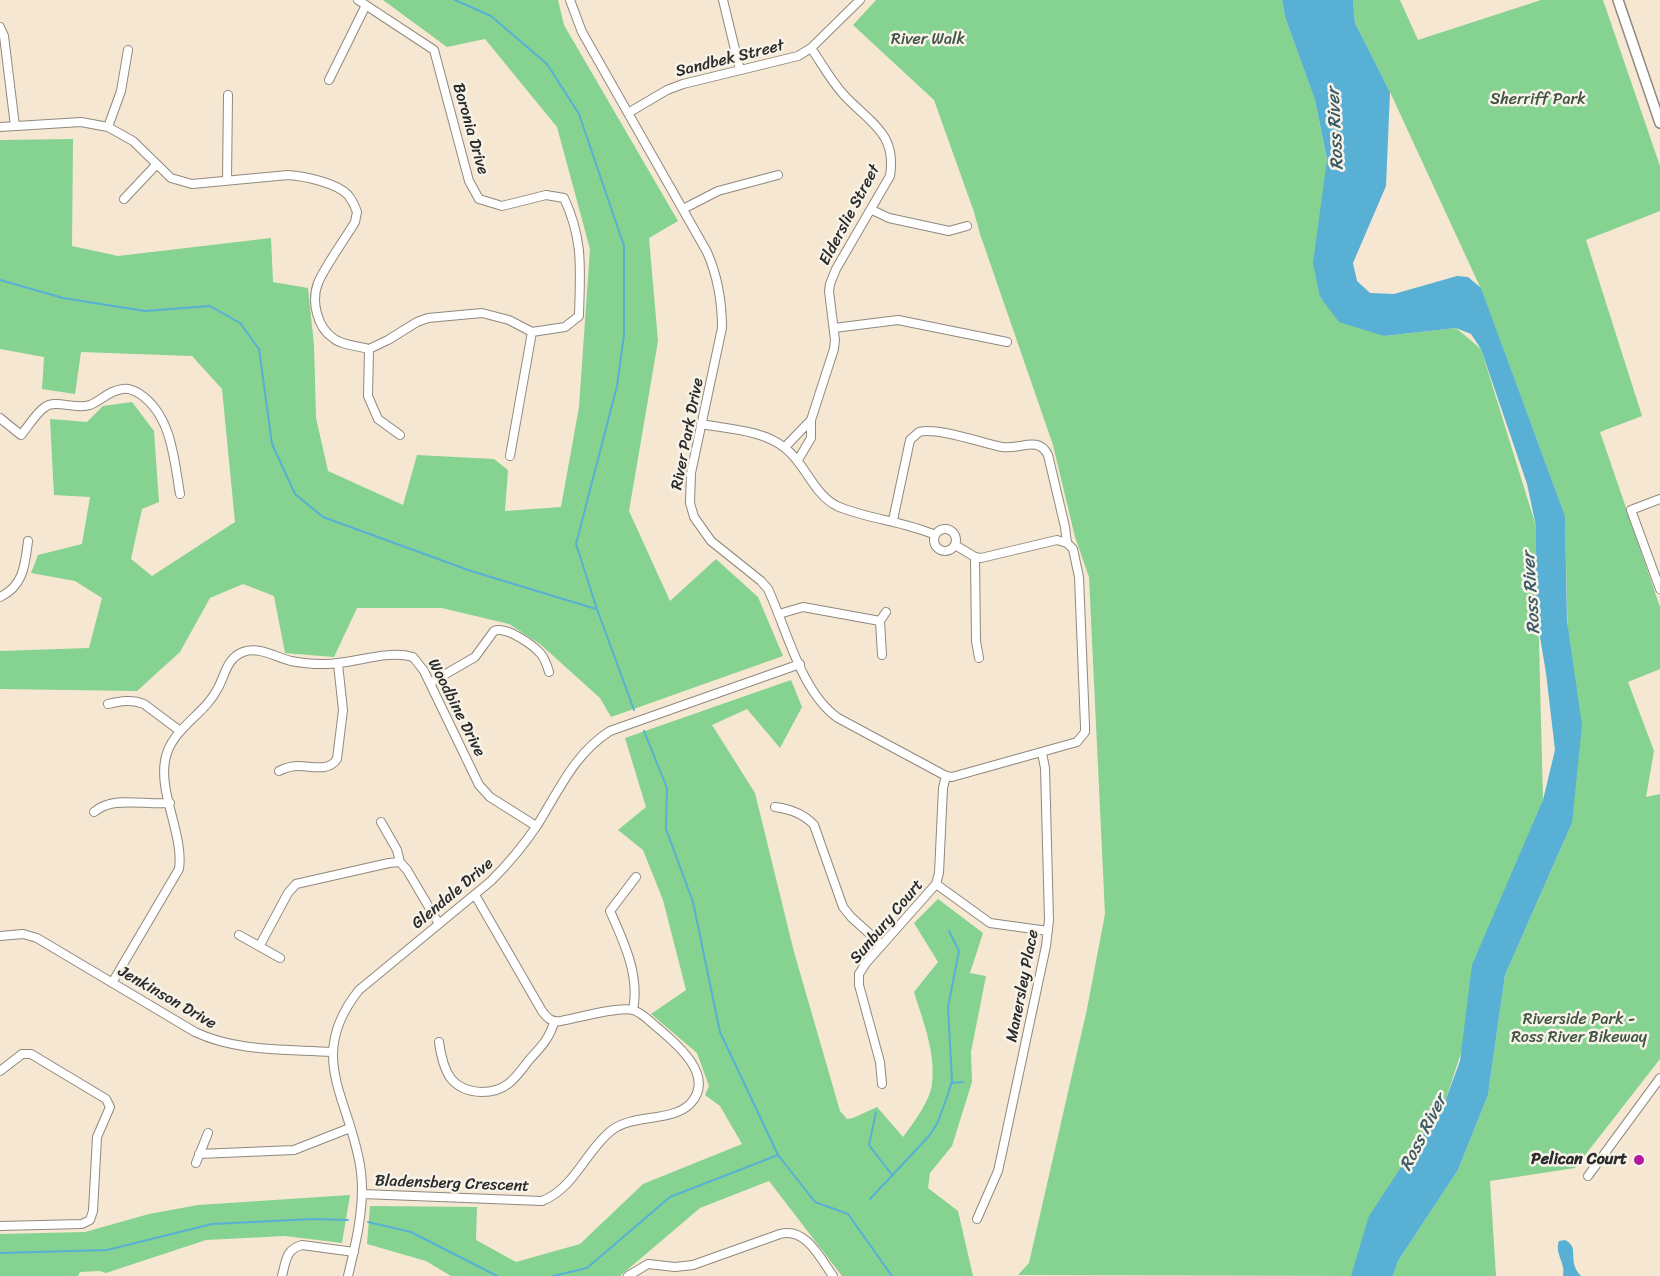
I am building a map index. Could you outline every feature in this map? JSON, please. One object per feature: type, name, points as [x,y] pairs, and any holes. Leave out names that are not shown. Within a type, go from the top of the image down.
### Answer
[{"type":"street","name":"Boronia Drive","points":[[358,0],[434,50],[470,181],[479,199],[502,206],[546,195],[564,198],[572,215],[581,251],[579,316],[565,327],[532,332]]},
{"type":"street","name":"River Park Drive","points":[[570,0],[582,32],[714,268],[722,308],[722,328],[689,488],[694,518],[711,541],[761,581],[779,614],[812,690],[827,711],[946,776]]},
{"type":"street","points":[[723,0],[740,70]]},
{"type":"street","name":"Sandbek Street","points":[[628,112],[676,86],[786,60],[811,48],[860,0]]},
{"type":"street","points":[[1621,1],[1660,123]]},
{"type":"street","points":[[329,80],[366,5]]},
{"type":"street","points":[[0,27],[4,36],[15,126]]},
{"type":"street","name":"Elderslie Street","points":[[798,460],[811,438],[811,420],[834,349],[830,284],[836,269],[890,176],[893,162],[888,142],[878,127],[844,95],[811,48]]},
{"type":"street","points":[[108,127],[121,90],[128,50]]},
{"type":"street","points":[[227,180],[228,94]]},
{"type":"street","points":[[0,126],[81,122],[108,127],[133,141],[171,178],[192,184],[288,175],[303,176],[335,187],[349,196],[357,212],[355,222],[318,283],[316,311],[326,332],[334,340],[369,349],[417,322],[428,318],[468,313],[482,313],[509,320],[532,332],[510,456]]},
{"type":"street","points":[[124,199],[156,165]]},
{"type":"street","points":[[683,209],[718,191],[778,175]]},
{"type":"street","points":[[872,210],[889,218],[949,231],[967,226]]},
{"type":"street","points":[[834,328],[898,320],[1007,342]]},
{"type":"street","points":[[369,349],[368,396],[378,419],[400,435]]},
{"type":"street","points":[[0,418],[21,435],[44,407],[54,404],[74,407],[89,405],[118,390],[126,388],[135,391],[147,399],[158,412],[166,428],[180,494]]},
{"type":"street","name":"Elderslie Street","points":[[785,447],[811,420]]},
{"type":"street","points":[[701,424],[762,436],[785,447],[798,460],[829,501],[847,509],[893,520],[935,535]]},
{"type":"street","points":[[893,520],[910,440],[919,432],[934,432],[1006,448],[1036,443],[1048,455],[1067,543]]},
{"type":"street","points":[[1660,499],[1631,510],[1660,589]]},
{"type":"street","points":[[949,529],[955,536],[955,545],[948,551],[939,549],[935,544],[935,535],[939,530],[949,529]]},
{"type":"street","points":[[0,597],[14,588],[20,580],[24,571],[28,541]]},
{"type":"street","points":[[946,776],[968,774],[1077,742],[1085,732],[1079,578],[1073,549],[1067,543],[1052,541],[986,557],[975,557],[955,545]]},
{"type":"street","points":[[975,557],[976,641],[979,658]]},
{"type":"street","points":[[779,614],[803,607],[880,621]]},
{"type":"street","points":[[882,655],[880,621],[886,612]]},
{"type":"street","points":[[430,683],[475,657],[494,632],[499,630],[511,632],[537,650],[543,656],[549,672]]},
{"type":"street","name":"Woodbine Drive","points":[[112,983],[179,869],[180,854],[164,774],[165,762],[172,742],[210,701],[230,661],[240,653],[257,650],[302,663],[338,664],[406,655],[413,657],[430,683],[479,785],[490,797],[536,826]]},
{"type":"street","points":[[279,771],[298,766],[329,766],[337,759],[343,710],[338,664]]},
{"type":"street","name":"Glendale Drive","points":[[348,1276],[354,1252],[362,1194],[360,1168],[335,1083],[332,1052],[339,1019],[359,990],[475,895],[509,863],[536,826],[582,754],[599,738],[610,731],[800,664]]},
{"type":"street","points":[[108,704],[118,701],[137,701],[180,731]]},
{"type":"street","name":"Manersley Place","points":[[977,1219],[998,1171],[1048,931],[1045,768],[1042,753]]},
{"type":"street","name":"Sunbury Court","points":[[882,1084],[880,1062],[858,979],[866,963],[936,884],[940,863],[943,788],[946,776]]},
{"type":"street","points":[[94,812],[107,804],[170,803]]},
{"type":"street","points":[[775,807],[806,817],[814,825],[843,907],[882,945]]},
{"type":"street","points":[[381,822],[397,850],[400,862],[439,924]]},
{"type":"street","points":[[260,945],[288,893],[296,884],[400,862]]},
{"type":"street","points":[[554,1022],[633,1010],[635,992],[633,974],[610,911],[636,877]]},
{"type":"street","points":[[936,884],[990,923],[1048,931]]},
{"type":"street","points":[[475,895],[542,1011],[554,1022]]},
{"type":"street","name":"Jenkinson Drive","points":[[0,934],[23,934],[37,938],[214,1041],[237,1046],[332,1052]]},
{"type":"street","points":[[239,935],[280,958]]},
{"type":"street","name":"Bladensberg Crescent","points":[[362,1194],[542,1201],[562,1188],[613,1129],[630,1122],[673,1113],[686,1107],[694,1098],[698,1085],[689,1057],[633,1010]]},
{"type":"street","points":[[439,1042],[441,1056],[449,1076],[457,1086],[470,1091],[494,1091],[511,1082],[550,1035],[554,1022]]},
{"type":"street","points":[[0,1071],[22,1054],[31,1054],[106,1100],[110,1107],[97,1137],[93,1216],[90,1220],[82,1224],[0,1226]]},
{"type":"street","points":[[1588,1176],[1660,1078]]},
{"type":"street","points":[[199,1154],[294,1150],[350,1128]]},
{"type":"street","points":[[196,1163],[208,1132]]},
{"type":"street","points":[[628,1276],[648,1264],[683,1267],[792,1232],[804,1238],[833,1276]]},
{"type":"street","points":[[282,1276],[289,1252],[296,1246],[354,1252]]},
{"type":"green space","points":[[383,0],[558,0],[564,25],[678,221],[649,238],[658,341],[629,511],[670,601],[716,559],[758,597],[783,656],[611,717],[600,698],[540,644],[509,624],[442,608],[357,608],[334,657],[285,653],[274,596],[243,584],[210,598],[180,652],[137,691],[0,689],[0,651],[89,648],[102,598],[75,581],[31,573],[38,555],[82,544],[90,497],[54,495],[50,419],[87,422],[103,406],[132,402],[154,431],[159,502],[142,509],[131,559],[152,576],[235,522],[222,389],[192,356],[81,352],[75,394],[42,389],[44,357],[0,349],[0,140],[73,139],[72,246],[118,256],[271,238],[273,282],[308,288],[314,345],[316,418],[328,471],[403,505],[417,455],[494,459],[508,470],[505,511],[561,507],[579,407],[590,249],[557,127],[485,39],[447,47]]},
{"type":"green space","name":"River Walk","points":[[876,0],[1282,0],[1285,17],[1315,100],[1327,161],[1320,298],[1384,336],[1456,328],[1481,349],[1536,526],[1543,800],[1446,1099],[1359,1276],[1018,1275],[1029,1263],[1087,1009],[1105,914],[1089,577],[1075,537],[1053,445],[934,100],[853,25]]},
{"type":"green space","name":"Riverside Park - Ross River Bikeway","points":[[1353,0],[1400,0],[1418,40],[1541,0],[1603,0],[1660,166],[1660,211],[1586,240],[1642,416],[1600,432],[1660,607],[1660,669],[1628,682],[1654,751],[1646,797],[1660,794],[1660,1059],[1575,1168],[1490,1181],[1496,1276],[1393,1276],[1398,1261],[1458,1170],[1488,1095],[1505,975],[1572,823],[1565,516],[1481,289],[1390,92],[1355,23]]},
{"type":"green space","points":[[791,680],[802,707],[780,748],[747,709],[712,725],[755,793],[794,952],[840,1111],[847,1119],[877,1107],[903,1137],[931,1091],[933,1072],[930,1049],[914,992],[938,962],[914,923],[938,899],[983,933],[970,973],[986,976],[971,1052],[972,1082],[952,1146],[930,1173],[928,1188],[958,1211],[973,1276],[842,1276],[769,1181],[700,1208],[620,1276],[451,1276],[426,1261],[367,1244],[370,1206],[477,1207],[476,1240],[516,1262],[580,1244],[643,1184],[742,1144],[720,1106],[705,1095],[709,1086],[697,1053],[651,1014],[686,990],[663,900],[643,850],[618,830],[646,807],[625,738]]},
{"type":"green space","points":[[350,1195],[342,1243],[285,1236],[206,1240],[106,1273],[80,1272],[78,1276],[0,1276],[0,1234],[85,1232],[149,1214],[198,1205]]},
{"type":"water","name":"Ross River","points":[[1282,0],[1353,0],[1355,23],[1390,92],[1386,186],[1353,263],[1357,281],[1370,293],[1394,294],[1457,276],[1468,277],[1481,288],[1565,516],[1567,621],[1582,725],[1572,823],[1505,975],[1488,1095],[1458,1170],[1398,1261],[1393,1276],[1351,1276],[1369,1216],[1446,1099],[1460,1061],[1472,965],[1543,800],[1555,750],[1536,613],[1536,526],[1527,484],[1481,349],[1471,334],[1456,328],[1384,336],[1339,322],[1320,297],[1313,263],[1327,160],[1315,100],[1285,17]]},
{"type":"water","points":[[1565,1240],[1572,1247],[1574,1265],[1581,1276],[1563,1276],[1558,1245],[1559,1241]]},
{"type":"waterway","points":[[455,0],[491,16],[547,64],[579,114],[624,246],[624,335],[617,386],[576,544],[634,710]]},
{"type":"waterway","points":[[0,280],[63,298],[145,311],[210,306],[240,323],[259,349],[272,444],[295,494],[323,517],[471,571],[596,609]]},
{"type":"waterway","points":[[644,731],[667,788],[666,829],[693,902],[720,1032],[778,1155],[815,1202],[848,1214],[892,1276]]},
{"type":"waterway","points":[[870,1199],[929,1136],[938,1122],[952,1081],[948,1007],[959,951],[949,931]]},
{"type":"waterway","points":[[951,1083],[963,1082]]},
{"type":"waterway","points":[[876,1112],[869,1145],[892,1175]]},
{"type":"waterway","points":[[553,1276],[587,1268],[670,1197],[778,1155]]},
{"type":"waterway","points":[[0,1253],[107,1250],[212,1224],[313,1219],[348,1220]]},
{"type":"waterway","points":[[368,1222],[411,1232],[497,1276]]},
{"type":"place","name":"Pelican Court","points":[[1639,1160]]},
{"type":"park label","name":"Sherriff Park","points":[[1538,100]]}]
